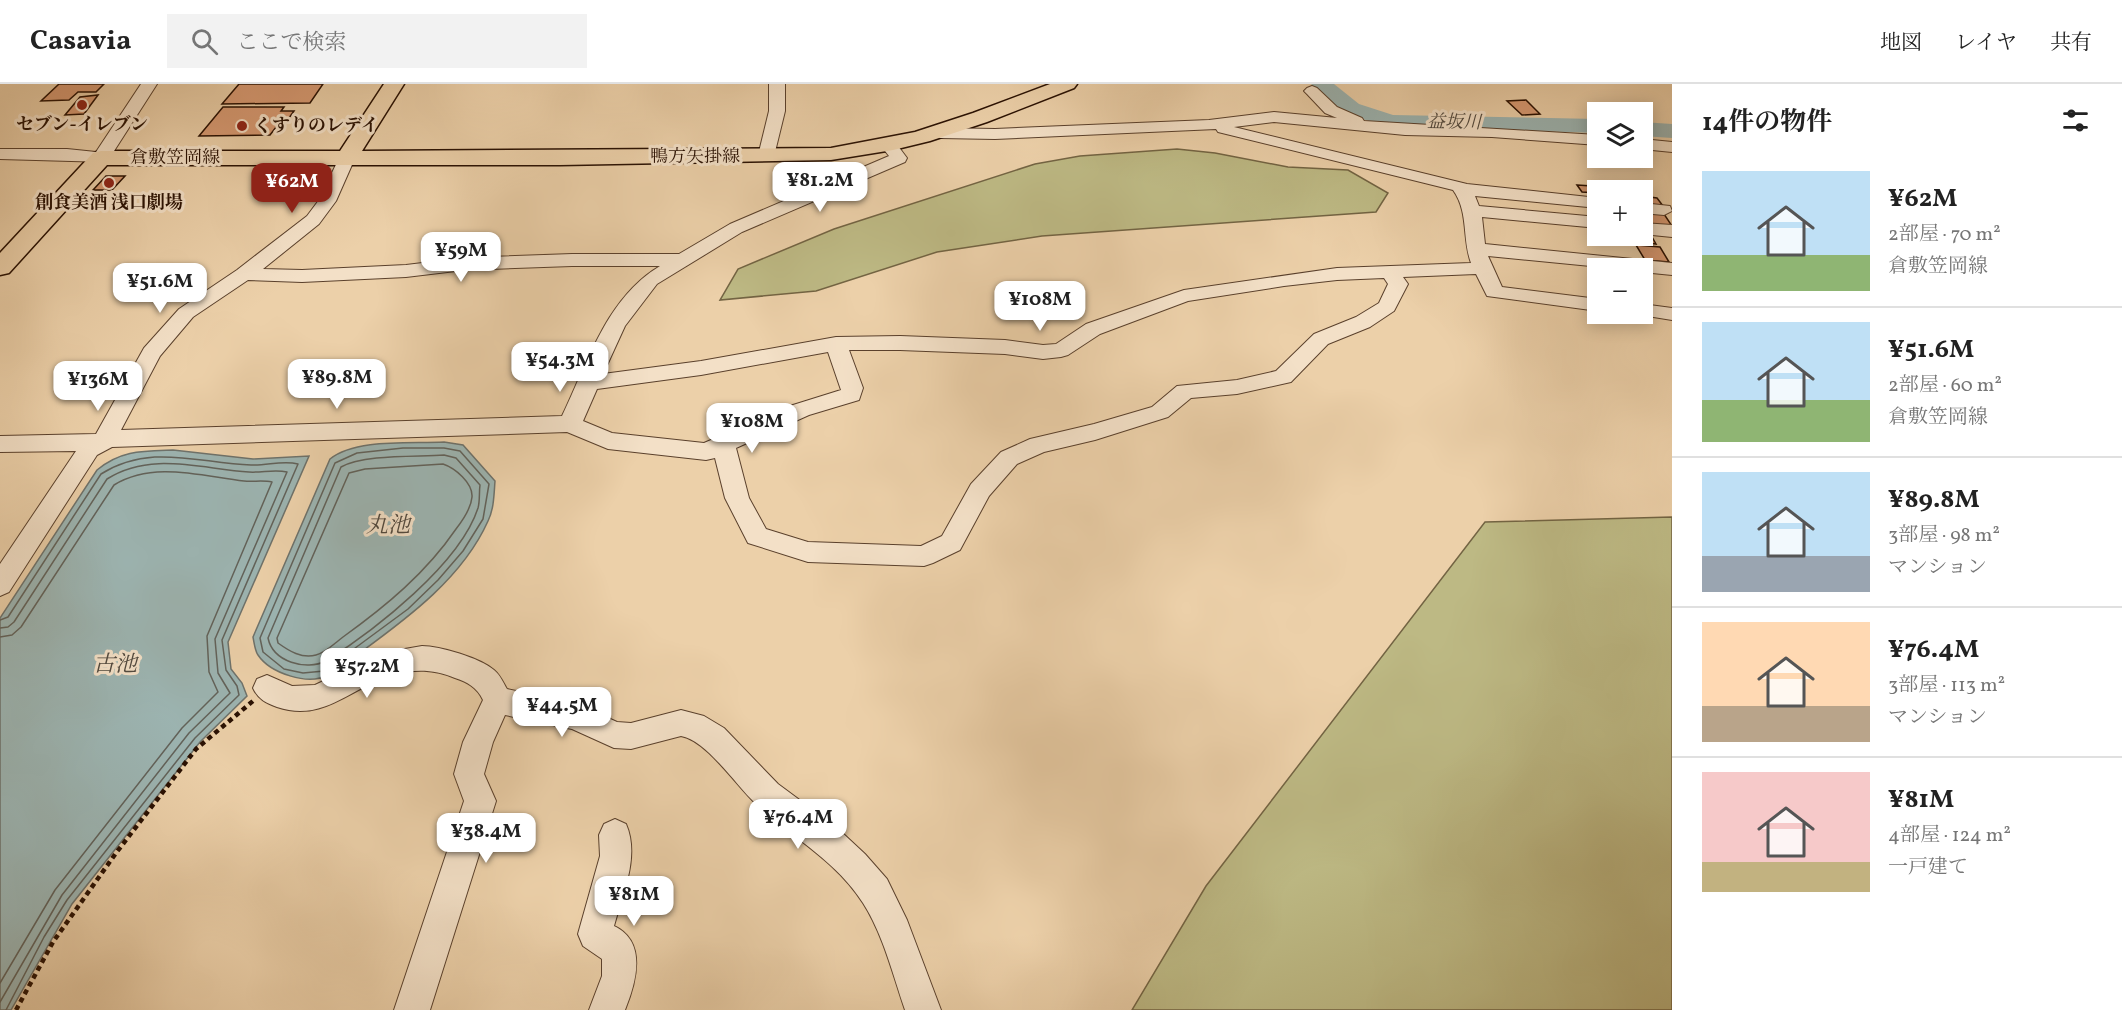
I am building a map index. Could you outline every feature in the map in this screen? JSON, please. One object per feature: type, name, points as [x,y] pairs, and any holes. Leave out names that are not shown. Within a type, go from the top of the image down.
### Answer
[{"type":"main road","points":[[347,158],[394,84]]},
{"type":"main road","name":"鴨方矢掛線","points":[[347,158],[831,154],[889,146],[940,133],[1068,84]]},
{"type":"main road","name":"倉敷笠岡線","points":[[0,268],[101,158],[347,158]]},
{"type":"street","points":[[0,154],[67,154],[101,158],[149,84]]},
{"type":"street","points":[[766,156],[777,111],[777,84]]},
{"type":"street","points":[[1274,117],[1305,94],[1331,84]]},
{"type":"street","points":[[1305,94],[1345,118],[1405,130]]},
{"type":"street","points":[[940,133],[1018,133],[1209,125],[1274,117],[1405,130],[1492,132],[1587,139]]},
{"type":"street","points":[[1209,125],[1459,186],[1470,199],[1480,259],[1494,292],[1587,304]]},
{"type":"street","points":[[1653,145],[1672,147]]},
{"type":"street","points":[[570,424],[615,324],[650,280],[736,228],[899,158],[889,146]]},
{"type":"street","points":[[0,585],[89,449],[104,441],[151,353],[186,314],[244,274],[313,220],[327,201],[347,158]]},
{"type":"street","points":[[1462,189],[1587,202]]},
{"type":"street","points":[[1653,209],[1664,210]]},
{"type":"street","points":[[1473,211],[1587,222]]},
{"type":"street","points":[[1653,229],[1672,231]]},
{"type":"street","points":[[588,383],[701,368],[836,344],[900,342],[1005,347],[1044,352],[1061,350],[1093,329],[1184,296],[1337,274],[1391,273],[1463,267],[1480,259],[1587,262]]},
{"type":"street","points":[[244,274],[302,276],[406,271],[464,264],[572,260],[680,260]]},
{"type":"street","points":[[1653,266],[1672,268]]},
{"type":"street","points":[[723,444],[737,498],[757,536],[808,552],[924,556],[951,543],[980,490],[1009,458],[1038,445],[1095,432],[1160,412],[1185,391],[1236,387],[1283,376],[1321,339],[1363,322],[1387,307],[1398,284],[1391,273]]},
{"type":"street","points":[[1653,311],[1672,314]]},
{"type":"street","points":[[0,444],[570,424],[608,441],[706,452],[801,410],[851,395],[852,388],[836,344]]},
{"type":"street","points":[[267,688],[281,697],[296,701],[309,699],[344,686],[362,675],[423,657],[442,660],[473,672],[490,683],[497,700],[478,742],[469,774],[480,801],[412,1010]]},
{"type":"street","points":[[497,700],[577,717],[614,735],[632,736],[681,723],[694,725],[712,738],[767,794],[832,845],[875,891],[895,932],[923,1010]]},
{"type":"street","points":[[608,1010],[618,980],[620,956],[615,945],[595,934],[616,856],[615,835]]},
{"type":"path","points":[[16,1010],[70,915],[167,785],[196,749],[267,688]]},
{"type":"shaded area","points":[[1177,149],[1215,153],[1288,167],[1348,170],[1388,193],[1376,212],[1042,236],[937,252],[816,291],[720,300],[738,269],[834,229],[1035,164],[1080,156]]},
{"type":"shaded area","points":[[1672,517],[1672,1010],[1132,1010],[1206,886],[1485,522]]},
{"type":"water","name":"丸池","points":[[444,442],[463,445],[495,481],[490,516],[464,560],[416,610],[328,675],[320,678],[300,678],[271,667],[257,653],[253,637],[330,459],[341,452],[369,445]]},
{"type":"water","name":"古池","points":[[173,450],[253,459],[309,456],[228,642],[231,669],[242,683],[247,696],[200,742],[72,904],[11,1010],[0,1010],[0,618],[97,470],[124,455],[142,451]]},
{"type":"building","points":[[59,84],[104,84],[96,92],[78,92],[69,100],[41,101]]},
{"type":"building","points":[[239,84],[323,84],[310,103],[222,104]]},
{"type":"building","name":"セブン-イレブン","points":[[98,95],[84,114],[65,115],[80,97]]},
{"type":"building","points":[[1526,100],[1540,114],[1522,115],[1507,101]]},
{"type":"building","name":"くすりのレデイ","points":[[223,107],[284,107],[281,111],[294,111],[289,118],[283,118],[270,135],[199,136]]},
{"type":"building","name":"創食美酒 浅口劇場","points":[[106,176],[125,176],[112,190],[93,190]]},
{"type":"building","points":[[1577,185],[1587,186],[1587,192],[1582,192]]},
{"type":"building","points":[[1653,197],[1657,198],[1663,206],[1653,206]]},
{"type":"building","points":[[1653,214],[1664,214],[1672,226],[1653,225]]},
{"type":"building","points":[[1637,246],[1660,247],[1669,262],[1653,261],[1653,258],[1644,258]]},
{"type":"waterway","name":"益坂川","points":[[1321,84],[1351,109],[1392,121],[1587,126]]},
{"type":"waterway","name":"益坂川","points":[[1653,130],[1672,131]]},
{"type":"place","name":"セブン-イレブン","points":[[82,105]]},
{"type":"place","name":"くすりのレデイ","points":[[242,126]]},
{"type":"place","name":"創食美酒 浅口劇場","points":[[109,183]]}]
